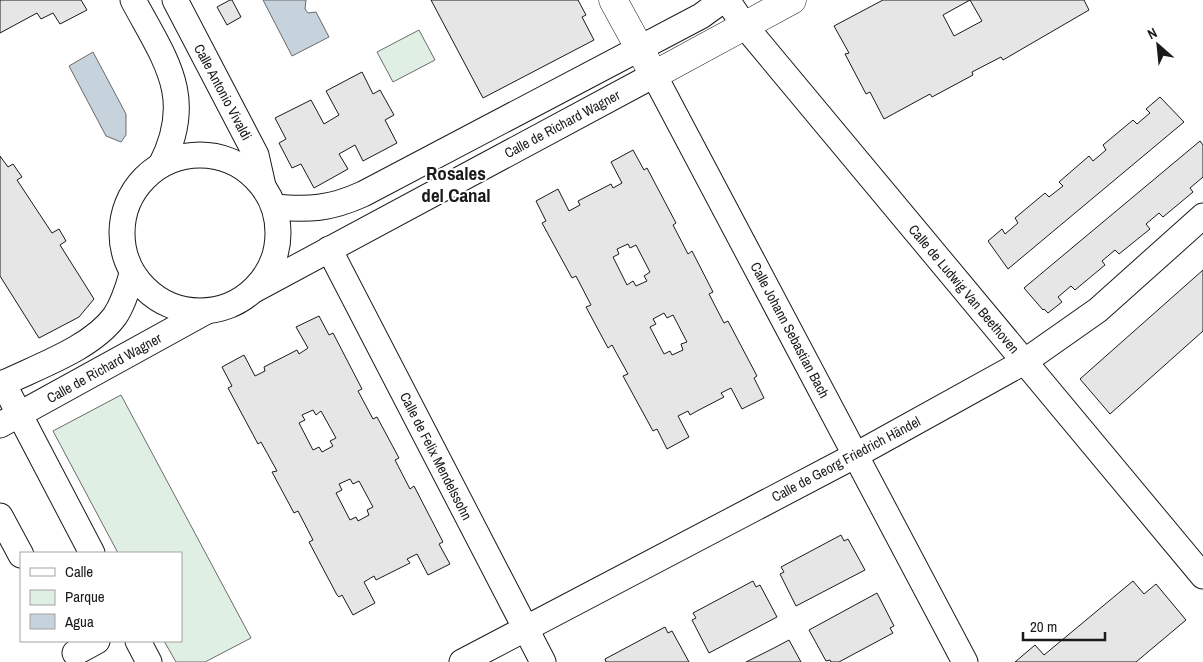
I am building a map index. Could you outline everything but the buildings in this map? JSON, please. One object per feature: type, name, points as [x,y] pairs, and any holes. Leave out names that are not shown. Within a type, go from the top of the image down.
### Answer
[{"type":"street","points":[[133,0],[164,57],[176,91],[176,126],[170,147],[160,165]]},
{"type":"street","name":"Calle Antonio Vivaldi","points":[[174,0],[256,155],[269,196]]},
{"type":"street","name":"Calle Johann Sebastian Bach","points":[[612,0],[654,75],[965,662]]},
{"type":"street","points":[[269,196],[316,209],[340,204],[702,16],[722,0]]},
{"type":"street","name":"Calle de Ludwig Van Beethoven","points":[[727,0],[744,25],[1203,576]]},
{"type":"street","name":"Calle de Richard Wagner","points":[[254,290],[792,0]]},
{"type":"street","points":[[197,155],[216,156],[242,168],[269,196],[278,224],[278,242],[274,260],[266,276],[254,290],[224,308],[207,311],[173,307],[144,289],[132,274],[125,256],[122,235],[124,214],[132,195],[144,178],[160,165],[178,158],[197,155]]},
{"type":"street","name":"Calle de Georg Friedrich Händel","points":[[462,662],[856,455],[1024,362],[1098,310],[1203,216]]},
{"type":"street","name":"Calle de Felix Mendelssohn","points":[[329,249],[543,662]]},
{"type":"street","points":[[91,552],[10,419],[1,384],[91,339],[106,327],[116,314],[132,274]]},
{"type":"street","name":"Calle de Richard Wagner","points":[[10,419],[207,311]]},
{"type":"street","points":[[0,516],[20,553]]},
{"type":"street","points":[[74,652],[95,642]]},
{"type":"street","points":[[139,642],[149,662]]},
{"type":"green space","points":[[419,30],[435,60],[393,82],[377,52]]},
{"type":"green space","points":[[121,395],[251,638],[205,662],[176,662],[165,642],[182,642],[182,552],[117,552],[53,431]]},
{"type":"water","points":[[263,0],[306,0],[305,9],[308,13],[316,12],[329,37],[292,56]]},
{"type":"water","points":[[93,52],[126,114],[126,135],[121,142],[106,136],[69,66]]},
{"type":"district","name":"Rosales del Canal","points":[[456,184]]}]
